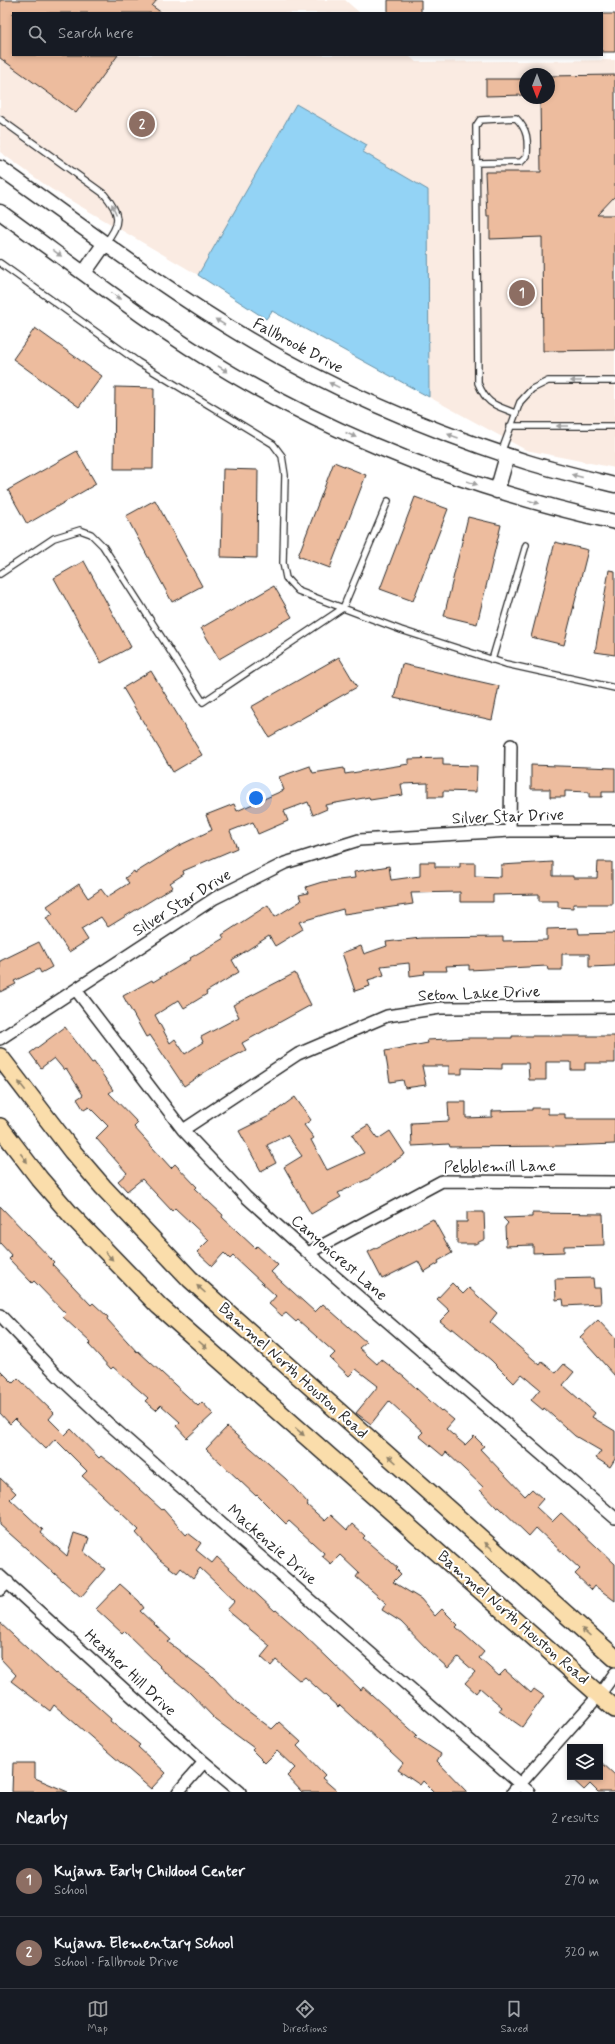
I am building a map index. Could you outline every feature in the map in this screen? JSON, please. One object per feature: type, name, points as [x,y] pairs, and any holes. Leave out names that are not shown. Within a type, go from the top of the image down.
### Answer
[{"type":"main road","name":"Bammel North Houston Road","points":[[0,1057],[72,1152],[190,1279],[615,1658]]},
{"type":"main road","name":"Bammel North Houston Road","points":[[0,1127],[39,1178],[71,1216],[160,1306],[284,1418],[600,1694],[615,1709]]},
{"type":"street","name":"Fallbrook Drive","points":[[0,168],[206,313],[249,340],[293,364],[356,395],[427,427],[504,454],[615,485]]},
{"type":"street","points":[[0,212],[188,347],[276,398],[357,438],[411,460],[497,491],[568,512],[615,522]]},
{"type":"street","points":[[84,273],[105,243]]},
{"type":"street","points":[[497,491],[504,454]]},
{"type":"street","points":[[510,831],[511,745]]},
{"type":"street","name":"Silver Star Drive","points":[[0,1039],[215,898],[285,863],[359,840],[510,831],[615,831]]},
{"type":"street","name":"Canyoncrest Lane","points":[[76,990],[183,1130],[246,1197],[308,1253],[615,1518]]},
{"type":"street","name":"Seton Lake Drive","points":[[183,1130],[298,1054],[387,1016],[440,1008],[615,1007]]},
{"type":"street","name":"Pebblemill Lane","points":[[308,1253],[442,1181],[615,1182]]},
{"type":"street","name":"Mackenzie Drive","points":[[0,1315],[58,1376],[109,1424],[517,1788],[529,1792]]},
{"type":"street","name":"Heather Hill Drive","points":[[2,1583],[204,1762],[240,1792]]},
{"type":"street","points":[[517,1788],[600,1694],[615,1673]]},
{"type":"street","points":[[178,1792],[204,1762]]},
{"type":"lane","points":[[476,163],[521,162],[527,156],[528,137],[524,126],[516,118],[480,120],[476,126],[476,163],[478,383],[483,396],[492,404],[515,413]]},
{"type":"lane","points":[[0,119],[104,194],[114,206],[118,218],[115,231],[105,243]]},
{"type":"lane","points":[[0,263],[138,362],[273,444],[282,456],[285,475],[283,556],[286,578],[298,591],[342,608],[492,660],[615,688]]},
{"type":"lane","points":[[504,454],[510,426],[515,413],[520,402],[532,389],[548,381],[615,381]]},
{"type":"lane","points":[[510,426],[615,426]]},
{"type":"lane","points":[[0,574],[54,538],[80,530],[91,534],[103,546],[202,702],[342,608],[388,501]]},
{"type":"lane","points":[[492,660],[526,545]]},
{"type":"shaded area","points":[[0,0],[345,0],[359,12],[12,12],[12,56],[409,56],[416,62],[615,60],[615,468],[526,450],[429,397],[428,190],[363,152],[367,145],[296,104],[198,275],[51,189],[0,152]]},
{"type":"water","points":[[296,104],[367,145],[363,152],[428,190],[429,397],[272,311],[266,319],[198,275]]},
{"type":"building","points":[[0,0],[157,0],[152,6],[161,12],[12,12],[12,56],[117,56],[76,113],[0,58]]},
{"type":"building","points":[[388,0],[421,0],[421,12],[388,12]]},
{"type":"building","points":[[603,14],[615,14],[615,52],[603,52]]},
{"type":"building","points":[[615,75],[615,196],[597,215],[615,215],[615,350],[543,351],[542,237],[490,239],[490,216],[487,216],[485,172],[541,172],[540,104],[555,104],[555,76]]},
{"type":"building","points":[[486,79],[519,79],[519,95],[486,96]]},
{"type":"building","points":[[35,328],[102,376],[79,407],[13,359]]},
{"type":"building","points":[[115,387],[154,388],[153,469],[114,469]]},
{"type":"building","points":[[77,451],[96,484],[27,524],[8,490]]},
{"type":"building","points":[[334,462],[366,475],[330,568],[298,556]]},
{"type":"building","points":[[223,469],[258,470],[257,558],[221,557]]},
{"type":"building","points":[[415,497],[448,509],[413,601],[380,589]]},
{"type":"building","points":[[155,500],[202,586],[172,602],[126,516]]},
{"type":"building","points":[[468,517],[501,525],[477,624],[444,616]]},
{"type":"building","points":[[555,542],[588,550],[564,645],[531,637]]},
{"type":"building","points":[[84,561],[131,647],[101,663],[54,578]]},
{"type":"building","points":[[609,570],[615,571],[615,655],[595,652]]},
{"type":"building","points":[[274,586],[292,617],[219,659],[201,628]]},
{"type":"building","points":[[339,657],[357,687],[269,737],[251,707]]},
{"type":"building","points":[[402,664],[499,686],[492,720],[394,698]]},
{"type":"building","points":[[151,671],[202,755],[173,772],[123,688]]},
{"type":"building","points":[[443,758],[443,765],[477,766],[476,792],[443,791],[443,797],[428,797],[428,783],[401,784],[403,795],[370,800],[369,797],[325,805],[327,809],[313,815],[308,802],[284,811],[288,821],[258,834],[253,822],[230,831],[237,848],[183,871],[184,874],[170,883],[173,887],[108,927],[101,917],[81,929],[88,940],[69,952],[46,918],[53,914],[47,906],[79,884],[88,898],[101,889],[107,897],[129,883],[125,878],[134,871],[135,873],[178,846],[212,830],[206,815],[234,804],[237,811],[284,790],[279,777],[310,766],[313,773],[344,768],[345,774],[409,764],[409,759]]},
{"type":"building","points":[[531,765],[615,768],[615,792],[602,792],[602,797],[589,797],[589,792],[565,791],[565,797],[550,797],[550,789],[531,789]]},
{"type":"building","points":[[420,862],[435,862],[435,867],[460,867],[460,863],[475,863],[475,876],[501,877],[501,865],[553,862],[553,876],[597,878],[598,862],[612,862],[612,904],[573,904],[573,908],[558,907],[558,901],[539,901],[539,894],[493,895],[493,902],[460,902],[460,892],[411,893],[413,904],[344,914],[343,909],[299,922],[303,929],[275,946],[269,936],[232,960],[239,972],[206,992],[207,994],[184,1008],[179,1000],[155,1015],[170,1043],[175,1039],[185,1054],[203,1042],[201,1037],[239,1017],[233,1005],[295,973],[311,1005],[242,1043],[246,1050],[208,1070],[184,1086],[150,1035],[146,1037],[123,996],[152,980],[153,982],[191,959],[190,958],[224,938],[222,935],[268,905],[275,917],[301,901],[299,895],[308,893],[306,887],[322,882],[355,878],[354,872],[389,866],[391,880],[420,876]]},
{"type":"building","points":[[578,928],[579,934],[615,933],[615,966],[589,967],[589,954],[562,954],[562,970],[548,970],[547,966],[469,970],[469,965],[446,966],[447,971],[424,971],[425,974],[410,976],[409,963],[381,966],[384,975],[368,980],[370,986],[355,991],[342,953],[361,946],[364,954],[387,946],[386,942],[421,938],[503,937],[503,941],[547,940],[547,929]]},
{"type":"building","points":[[39,942],[52,967],[41,973],[39,969],[14,981],[16,984],[0,992],[0,961]]},
{"type":"building","points":[[65,1027],[92,1063],[94,1062],[113,1090],[109,1093],[138,1123],[134,1127],[171,1168],[175,1164],[197,1187],[195,1189],[223,1215],[222,1217],[255,1248],[257,1246],[278,1265],[271,1272],[315,1312],[323,1304],[366,1342],[359,1348],[377,1364],[381,1359],[404,1377],[441,1411],[442,1410],[454,1420],[446,1429],[465,1445],[474,1436],[484,1446],[480,1449],[525,1496],[532,1489],[543,1499],[536,1507],[552,1522],[561,1513],[615,1564],[615,1601],[595,1586],[592,1590],[575,1574],[580,1569],[536,1528],[529,1536],[499,1507],[497,1508],[480,1490],[483,1487],[446,1452],[443,1456],[419,1436],[423,1432],[389,1401],[371,1424],[356,1413],[378,1386],[356,1369],[349,1376],[330,1358],[335,1353],[298,1320],[296,1322],[286,1313],[282,1316],[269,1304],[276,1296],[233,1256],[230,1259],[224,1253],[212,1266],[197,1252],[209,1240],[175,1208],[172,1211],[142,1179],[127,1191],[118,1181],[127,1173],[96,1138],[108,1126],[89,1107],[84,1110],[77,1099],[83,1095],[66,1068],[64,1070],[54,1058],[41,1068],[30,1053]]},
{"type":"building","points":[[512,1036],[615,1036],[615,1063],[585,1063],[585,1070],[571,1070],[571,1062],[546,1062],[546,1080],[529,1080],[528,1063],[502,1063],[502,1069],[462,1068],[462,1074],[449,1074],[449,1066],[422,1066],[426,1085],[405,1088],[403,1080],[390,1082],[385,1051],[428,1043],[427,1040],[512,1038]]},
{"type":"building","points":[[295,1097],[311,1120],[304,1125],[314,1138],[311,1140],[327,1170],[364,1153],[352,1135],[368,1125],[378,1139],[390,1131],[405,1154],[368,1179],[338,1193],[341,1197],[311,1214],[284,1167],[302,1156],[287,1135],[267,1145],[276,1163],[261,1171],[239,1131],[269,1116]]},
{"type":"building","points":[[448,1102],[466,1102],[466,1118],[492,1117],[492,1111],[548,1108],[548,1114],[565,1114],[565,1119],[615,1119],[615,1144],[450,1147],[449,1144],[412,1146],[411,1123],[449,1121]]},
{"type":"building","points":[[0,1206],[54,1262],[52,1264],[91,1305],[93,1303],[108,1317],[107,1319],[137,1352],[138,1351],[198,1406],[202,1402],[213,1414],[187,1438],[176,1426],[180,1422],[161,1405],[156,1410],[145,1401],[148,1398],[113,1367],[111,1369],[89,1345],[91,1343],[63,1317],[66,1314],[34,1281],[32,1283],[9,1259],[12,1256],[0,1243]]},
{"type":"building","points":[[467,1212],[484,1212],[485,1239],[475,1244],[457,1244],[457,1222],[467,1222]]},
{"type":"building","points":[[532,1213],[603,1214],[604,1245],[564,1246],[564,1252],[533,1253],[533,1245],[506,1246],[505,1227],[508,1223],[503,1218],[532,1217]]},
{"type":"building","points":[[433,1219],[452,1253],[438,1261],[439,1263],[424,1272],[418,1261],[382,1279],[368,1252]]},
{"type":"building","points":[[593,1278],[594,1288],[600,1288],[601,1304],[564,1306],[563,1299],[556,1300],[555,1279]]},
{"type":"building","points":[[452,1283],[463,1294],[469,1288],[497,1313],[490,1322],[540,1365],[542,1362],[556,1373],[564,1364],[574,1372],[563,1385],[595,1413],[592,1417],[615,1431],[615,1459],[610,1467],[596,1458],[601,1451],[575,1436],[544,1408],[543,1410],[531,1400],[540,1389],[522,1374],[514,1383],[491,1360],[452,1328],[451,1330],[440,1321],[450,1311],[437,1299]]},
{"type":"building","points":[[598,1320],[615,1338],[615,1376],[580,1337]]},
{"type":"building","points":[[0,1370],[13,1383],[18,1378],[54,1413],[49,1419],[65,1435],[71,1429],[99,1458],[101,1456],[115,1467],[162,1510],[163,1509],[186,1535],[188,1533],[201,1543],[196,1550],[212,1563],[217,1557],[275,1611],[276,1610],[301,1632],[361,1690],[363,1687],[417,1735],[415,1737],[441,1754],[437,1761],[467,1792],[434,1792],[423,1781],[420,1785],[398,1770],[403,1763],[340,1705],[338,1707],[305,1677],[300,1681],[276,1660],[271,1666],[261,1657],[270,1646],[227,1610],[235,1601],[200,1568],[193,1578],[181,1568],[177,1573],[160,1560],[136,1533],[139,1530],[82,1476],[87,1471],[55,1439],[46,1449],[15,1419],[10,1424],[0,1413]]},
{"type":"building","points":[[227,1427],[286,1479],[308,1503],[307,1505],[325,1521],[331,1515],[347,1530],[352,1524],[365,1536],[363,1538],[398,1568],[396,1569],[401,1574],[393,1582],[421,1599],[435,1616],[442,1609],[458,1625],[456,1627],[484,1652],[479,1658],[499,1676],[505,1670],[531,1693],[534,1689],[544,1696],[522,1727],[499,1711],[502,1707],[480,1688],[476,1693],[465,1683],[475,1672],[458,1657],[448,1668],[401,1622],[382,1610],[386,1603],[356,1577],[359,1573],[340,1555],[331,1564],[322,1556],[324,1553],[289,1521],[286,1524],[257,1495],[256,1496],[206,1449]]},
{"type":"building","points":[[0,1478],[16,1493],[10,1499],[43,1530],[41,1533],[67,1556],[74,1533],[89,1538],[84,1552],[105,1569],[81,1597],[0,1525]]},
{"type":"building","points":[[120,1584],[139,1601],[144,1608],[140,1611],[171,1640],[168,1642],[210,1674],[240,1705],[272,1729],[279,1722],[301,1742],[297,1746],[325,1775],[322,1778],[338,1792],[302,1792],[287,1776],[295,1768],[277,1751],[265,1763],[252,1750],[254,1748],[216,1720],[189,1692],[159,1667],[160,1666],[124,1631],[122,1633],[96,1609]]},
{"type":"building","points":[[0,1623],[55,1674],[56,1673],[82,1693],[111,1719],[110,1721],[140,1745],[138,1747],[166,1773],[151,1789],[54,1705],[50,1711],[11,1681],[16,1675],[0,1658]]},
{"type":"building","points":[[13,1763],[35,1763],[35,1778],[68,1792],[12,1792]]},
{"type":"building","points":[[603,1764],[615,1775],[615,1792],[598,1792],[590,1784],[584,1790],[573,1780],[603,1780]]},
{"type":"place","name":"Kujawa Elementary School","points":[[142,124]]},
{"type":"place","name":"Kujawa Early Childood Center","points":[[522,293]]}]
